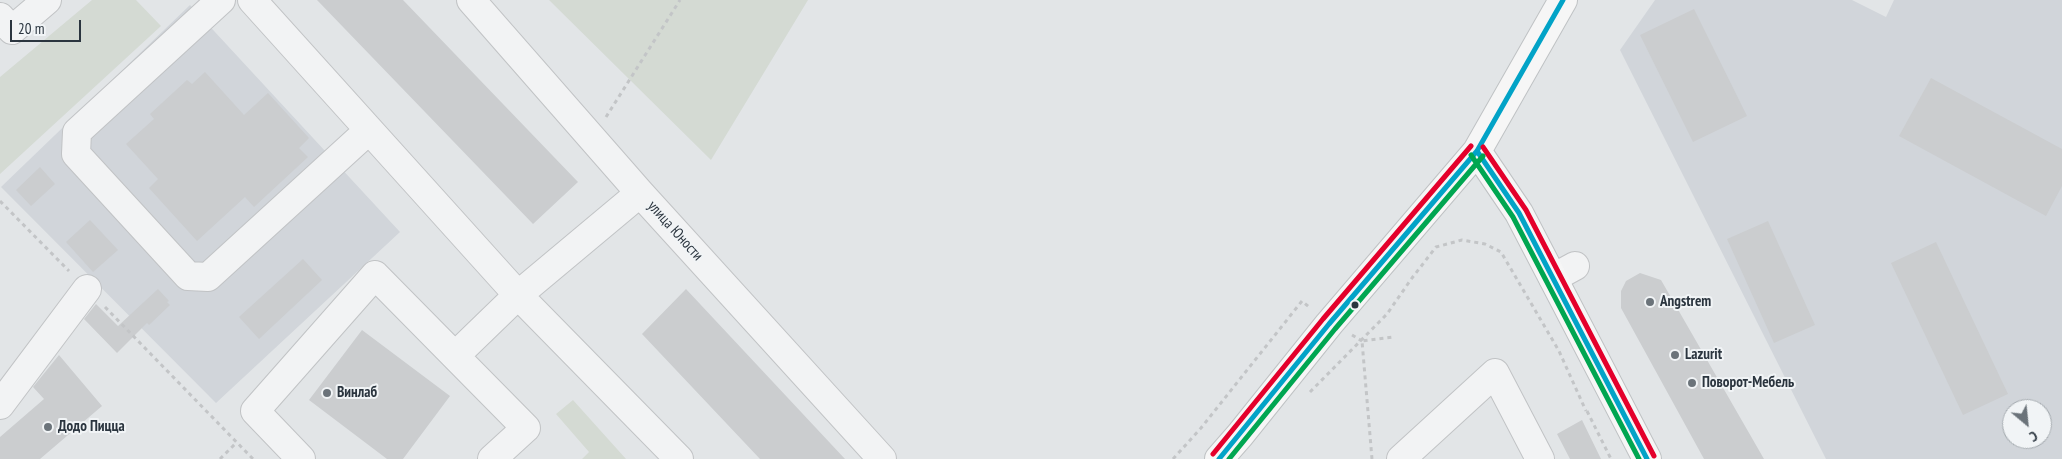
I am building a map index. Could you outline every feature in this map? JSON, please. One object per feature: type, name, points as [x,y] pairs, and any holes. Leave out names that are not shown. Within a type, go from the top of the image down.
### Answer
[{"type":"main road","points":[[1219,459],[1329,324],[1477,151],[1563,0]]},
{"type":"main road","points":[[1477,151],[1519,214],[1564,272],[1614,398],[1647,459]]},
{"type":"street","points":[[0,17],[12,30],[47,0]]},
{"type":"street","points":[[221,0],[77,132],[76,154],[188,276],[208,277],[369,130]]},
{"type":"street","points":[[252,0],[518,295],[679,459]]},
{"type":"street","name":"улица Юности","points":[[471,0],[640,193],[882,459]]},
{"type":"street","points":[[456,355],[518,295],[640,193]]},
{"type":"street","points":[[302,459],[255,410],[375,275],[526,428],[492,459]]},
{"type":"street","points":[[0,405],[88,289]]},
{"type":"street","points":[[1401,459],[1495,373],[1540,459]]},
{"type":"path","points":[[592,139],[680,0]]},
{"type":"path","points":[[0,201],[253,459]]},
{"type":"path","points":[[1309,393],[1388,314],[1436,247],[1462,240],[1485,244],[1501,252],[1559,350],[1586,411]]},
{"type":"path","points":[[1362,341],[1393,337]]},
{"type":"path","points":[[1362,341],[1372,459]]},
{"type":"path","points":[[220,459],[237,442]]},
{"type":"shaded area","points":[[92,0],[136,0],[161,26],[0,174],[0,77]]},
{"type":"shaded area","points":[[549,0],[808,0],[711,160]]},
{"type":"shaded area","points":[[1655,0],[1852,0],[1886,17],[1894,0],[2062,0],[2062,459],[1826,459],[1620,50]]},
{"type":"shaded area","points":[[190,5],[400,232],[216,403],[1,187]]},
{"type":"shaded area","points":[[573,400],[626,459],[582,459],[589,452],[556,414]]},
{"type":"building","points":[[317,0],[403,0],[578,182],[533,224]]},
{"type":"building","points":[[1694,9],[1747,116],[1693,142],[1640,35]]},
{"type":"building","points":[[205,72],[244,115],[268,93],[309,138],[299,148],[308,157],[254,207],[245,197],[197,241],[149,188],[158,179],[126,144],[154,119],[150,114],[187,80],[192,84]]},
{"type":"building","points":[[1931,78],[2062,149],[2062,186],[2046,216],[1899,136]]},
{"type":"building","points":[[40,167],[55,184],[31,206],[16,190]]},
{"type":"building","points":[[90,220],[118,250],[93,272],[66,242]]},
{"type":"building","points":[[1768,221],[1815,325],[1774,343],[1727,239]]},
{"type":"building","points":[[1936,242],[2008,394],[1963,415],[1891,263]]},
{"type":"building","points":[[303,259],[322,280],[259,339],[239,317]]},
{"type":"building","name":"Поворот-Мебель","points":[[1640,273],[1661,280],[1764,459],[1704,459],[1621,308],[1621,291],[1626,281]]},
{"type":"building","points":[[158,289],[169,301],[167,302],[170,305],[149,325],[147,323],[117,353],[84,319],[96,304],[118,326]]},
{"type":"building","points":[[686,289],[845,459],[760,459],[642,334]]},
{"type":"building","points":[[362,330],[450,396],[403,459],[387,459],[309,400]]},
{"type":"building","points":[[59,355],[102,406],[40,459],[0,459],[0,437],[44,399],[33,387]]},
{"type":"building","points":[[1582,420],[1601,459],[1570,459],[1557,434]]},
{"type":"transit line","points":[[1219,459],[1329,324],[1477,151],[1563,0]]},
{"type":"transit line","points":[[1213,454],[1323,319],[1471,146]]},
{"type":"transit line","points":[[1483,147],[1526,210],[1654,456]]},
{"type":"transit line","points":[[1477,151],[1519,213],[1647,459]]},
{"type":"transit line","points":[[1471,155],[1513,217],[1639,459]]},
{"type":"transit line","points":[[1229,459],[1335,329],[1483,156]]},
{"type":"place","name":"Angstrem","points":[[1650,302]]},
{"type":"place","name":"Lazurit","points":[[1675,355]]},
{"type":"place","name":"Поворот-Мебель","points":[[1692,383]]},
{"type":"place","name":"Винлаб","points":[[327,393]]},
{"type":"place","name":"Додо Пицца","points":[[48,427]]}]
